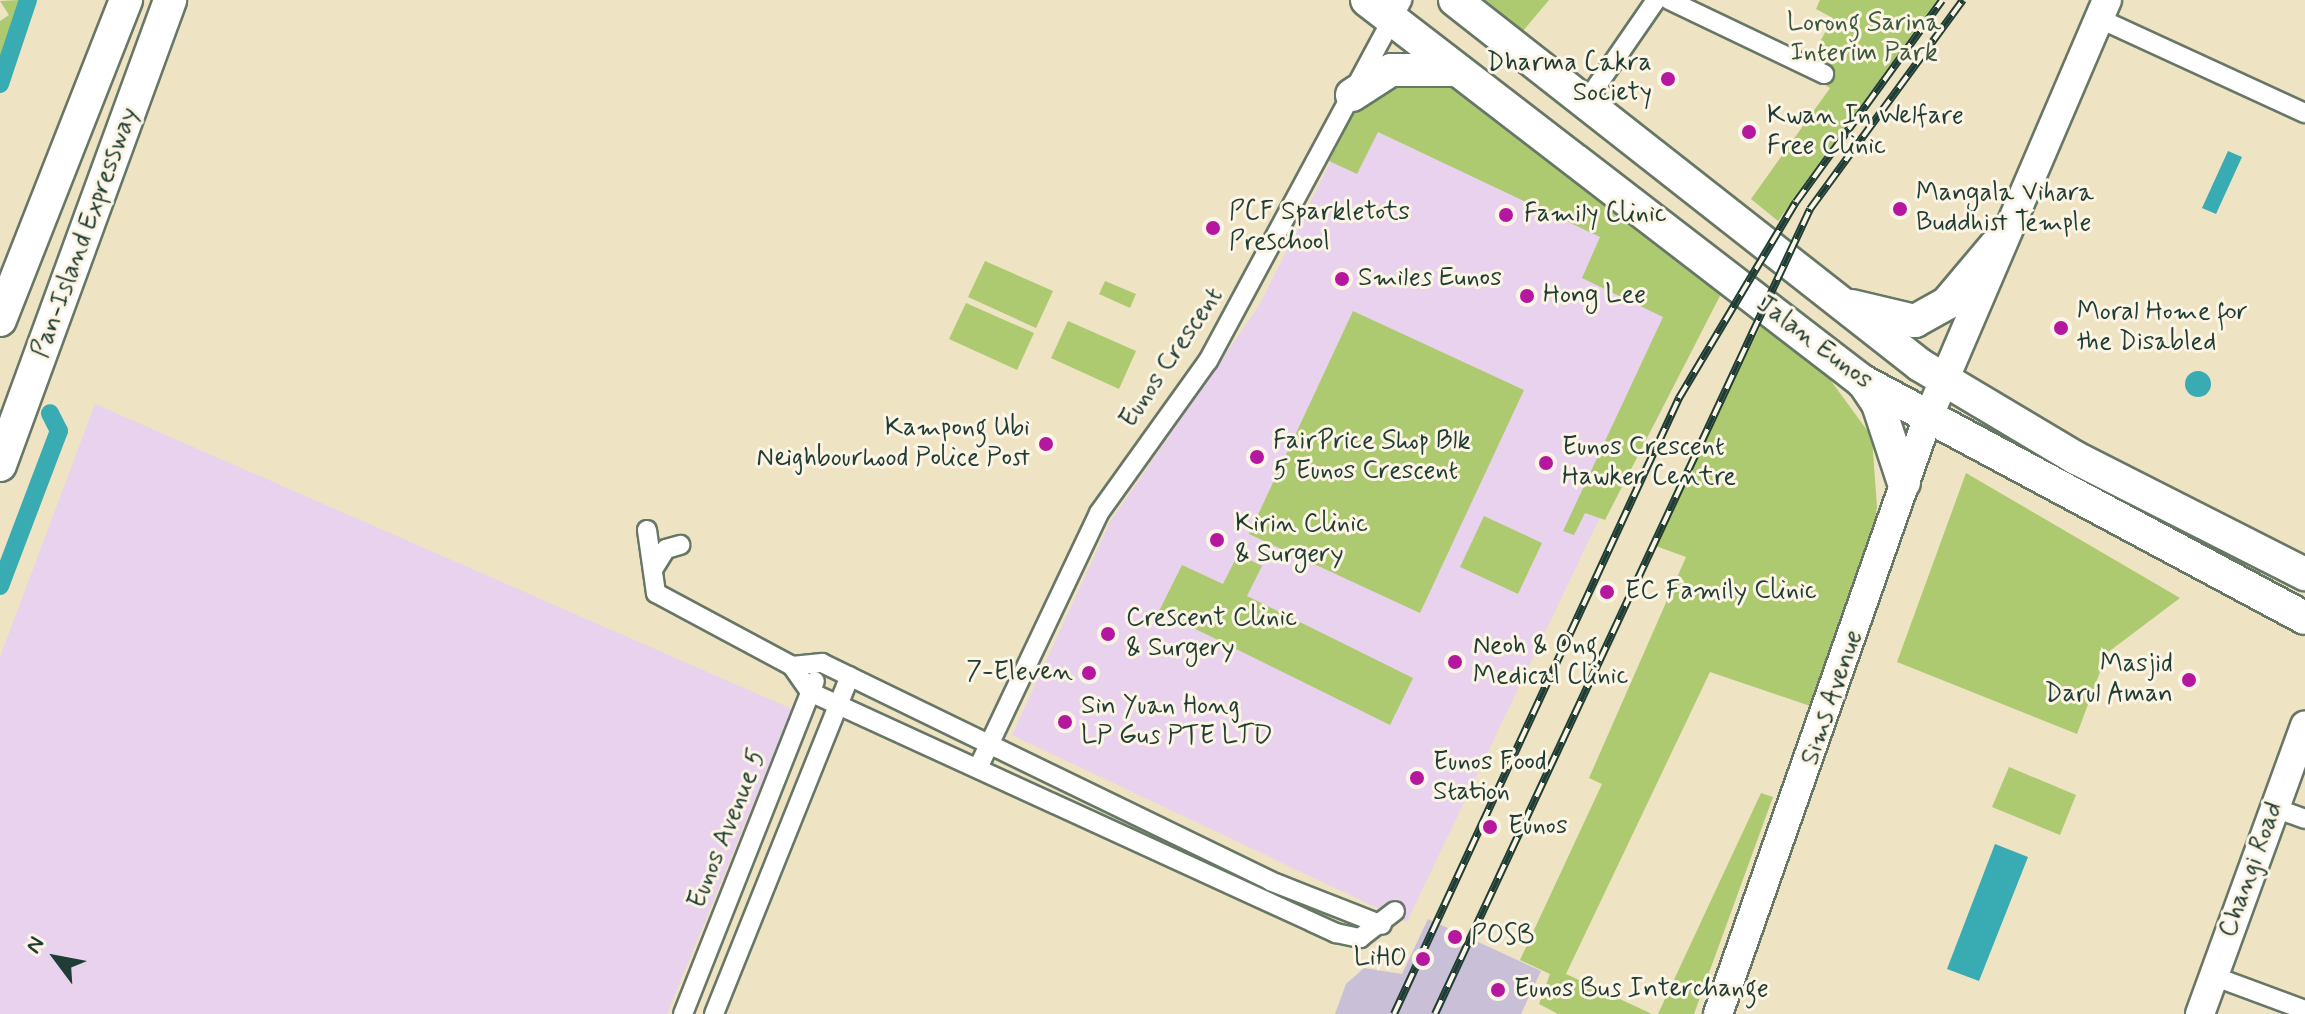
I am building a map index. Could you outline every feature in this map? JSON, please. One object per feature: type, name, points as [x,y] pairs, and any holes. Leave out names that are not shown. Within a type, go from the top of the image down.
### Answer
[{"type":"highway","points":[[94,80],[104,0]]},
{"type":"highway","name":"Pan-Island Expressway","points":[[0,320],[126,0]]},
{"type":"highway","name":"Pan-Island Expressway","points":[[0,465],[170,0]]},
{"type":"highway","points":[[138,88],[185,0]]},
{"type":"highway","name":"Jalan Eunos","points":[[1455,0],[1834,301],[1944,381],[2149,497],[2305,574]]},
{"type":"highway","name":"Jalan Eunos","points":[[1387,6],[1455,70],[1862,381],[1927,420],[2305,618]]},
{"type":"highway","points":[[1352,95],[1391,70],[1455,70]]},
{"type":"highway","points":[[1834,301],[1915,321],[1947,303],[1996,245]]},
{"type":"highway","points":[[1862,381],[1878,404],[1904,483]]},
{"type":"main road","name":"Sims Avenue","points":[[1718,1014],[1927,420],[1996,245],[2103,9]]},
{"type":"main road","name":"Changi Road","points":[[2200,1014],[2305,726]]},
{"type":"street","points":[[1585,103],[1656,0]]},
{"type":"street","points":[[1669,0],[1824,74]]},
{"type":"street","name":"Eunos Crescent","points":[[978,768],[1099,513],[1208,361],[1352,95],[1387,6]]},
{"type":"street","points":[[2103,9],[2305,113]]},
{"type":"street","points":[[647,530],[655,546],[651,574],[662,598],[792,666],[810,692],[1336,933],[1360,938],[1382,925],[1395,911]]},
{"type":"street","points":[[651,574],[666,549],[680,545]]},
{"type":"street","points":[[792,666],[822,663],[1270,881],[1382,925]]},
{"type":"street","name":"Eunos Avenue 5","points":[[683,1014],[822,663]]},
{"type":"street","points":[[714,1014],[850,676]]},
{"type":"street","points":[[2275,808],[2305,819]]},
{"type":"street","points":[[2213,976],[2305,1010]]},
{"type":"shaded area","points":[[1364,94],[1712,282],[1407,922],[1012,735],[1110,522],[1260,304]]},
{"type":"shaded area","points":[[95,404],[792,709],[667,1014],[0,1014],[0,657]]},
{"type":"shaded area","name":"Eunos Bus Interchange","points":[[1428,919],[1541,971],[1521,1014],[1335,1014],[1346,984],[1364,968],[1402,974]]},
{"type":"green space","points":[[19,0],[0,59],[0,21],[9,15],[0,1]]},
{"type":"green space","points":[[1485,0],[1549,0],[1523,31]]},
{"type":"green space","name":"Lorong Sarina Interim Park","points":[[1820,0],[1937,0],[1778,221],[1751,199],[1830,88],[1804,71],[1833,18],[1816,9]]},
{"type":"green space","points":[[1393,77],[1458,86],[1723,290],[1605,520],[1585,513],[1574,535],[1563,531],[1663,317],[1582,278],[1600,237],[1378,132],[1357,174],[1329,161],[1364,94]]},
{"type":"green space","points":[[985,261],[1053,291],[1036,328],[968,297]]},
{"type":"green space","points":[[1105,281],[1136,294],[1130,308],[1099,294]]},
{"type":"green space","points":[[966,303],[1034,333],[1017,370],[949,339]]},
{"type":"green space","points":[[1353,311],[1524,390],[1420,613],[1249,534]]},
{"type":"green space","points":[[1764,319],[1810,352],[1872,437],[1877,507],[1867,567],[1816,708],[1710,672],[1566,974],[1652,1014],[1558,1014],[1539,1004],[1550,974],[1520,960],[1602,784],[1589,778],[1686,557],[1653,545]]},
{"type":"green space","points":[[1068,321],[1136,351],[1119,389],[1051,358]]},
{"type":"green space","points":[[1966,473],[2180,598],[2107,653],[2077,734],[1897,662]]},
{"type":"green space","points":[[1484,516],[1542,543],[1518,594],[1460,567]]},
{"type":"green space","points":[[1238,554],[1262,566],[1247,596],[1413,678],[1390,725],[1159,611],[1182,565],[1223,584]]},
{"type":"green space","points":[[2009,767],[2076,795],[2060,835],[1992,807]]},
{"type":"green space","points":[[1761,793],[1773,797],[1694,1014],[1658,1014]]},
{"type":"water","points":[[2228,151],[2242,157],[2216,214],[2202,208]]},
{"type":"water","points":[[2198,371],[2207,375],[2211,384],[2207,393],[2198,397],[2189,393],[2185,384],[2189,375]]},
{"type":"water","points":[[1995,844],[2028,857],[1979,981],[1947,969]]},
{"type":"waterway","points":[[0,84],[28,0]]},
{"type":"waterway","points":[[0,586],[59,431],[50,413]]},
{"type":"railway","points":[[1394,1014],[1679,398],[1796,202],[1942,0]]},
{"type":"railway","points":[[1435,1014],[1810,209],[1963,0]]},
{"type":"place","name":"Dharma Cakra Society","points":[[1668,79]]},
{"type":"place","name":"Kwan In Welfare Free Clinic","points":[[1749,132]]},
{"type":"place","name":"Mangala Vihara Buddhist Temple","points":[[1900,209]]},
{"type":"place","name":"Family Clinic","points":[[1506,215]]},
{"type":"place","name":"PCF Sparkletots Preschool","points":[[1213,228]]},
{"type":"place","name":"Smiles Eunos","points":[[1342,279]]},
{"type":"place","name":"Hong Lee","points":[[1527,296]]},
{"type":"place","name":"Moral Home for the Disabled","points":[[2061,328]]},
{"type":"place","name":"Kampong Ubi Neighbourhood Police Post","points":[[1046,444]]},
{"type":"place","name":"FairPrice Shop Blk 5 Eunos Crescent","points":[[1257,457]]},
{"type":"place","name":"Eunos Crescent Hawker Centre","points":[[1546,463]]},
{"type":"place","name":"Kirin Clinic & Surgery","points":[[1217,540]]},
{"type":"place","name":"EC Family Clinic","points":[[1607,592]]},
{"type":"place","name":"Crescent Clinic & Surgery","points":[[1108,634]]},
{"type":"place","name":"Neoh & Ong Medical Clinic","points":[[1455,662]]},
{"type":"place","name":"7-Eleven","points":[[1089,673]]},
{"type":"place","name":"Masjid Darul Aman","points":[[2189,680]]},
{"type":"place","name":"Sin Yuan Hong LP Gus PTE LTD","points":[[1065,722]]},
{"type":"place","name":"Eunos Food Station","points":[[1417,778]]},
{"type":"place","name":"Eunos","points":[[1490,827]]},
{"type":"place","name":"POSB","points":[[1455,937]]},
{"type":"place","name":"LiHO","points":[[1423,959]]},
{"type":"place","name":"Eunos Bus Interchange","points":[[1498,990]]}]
